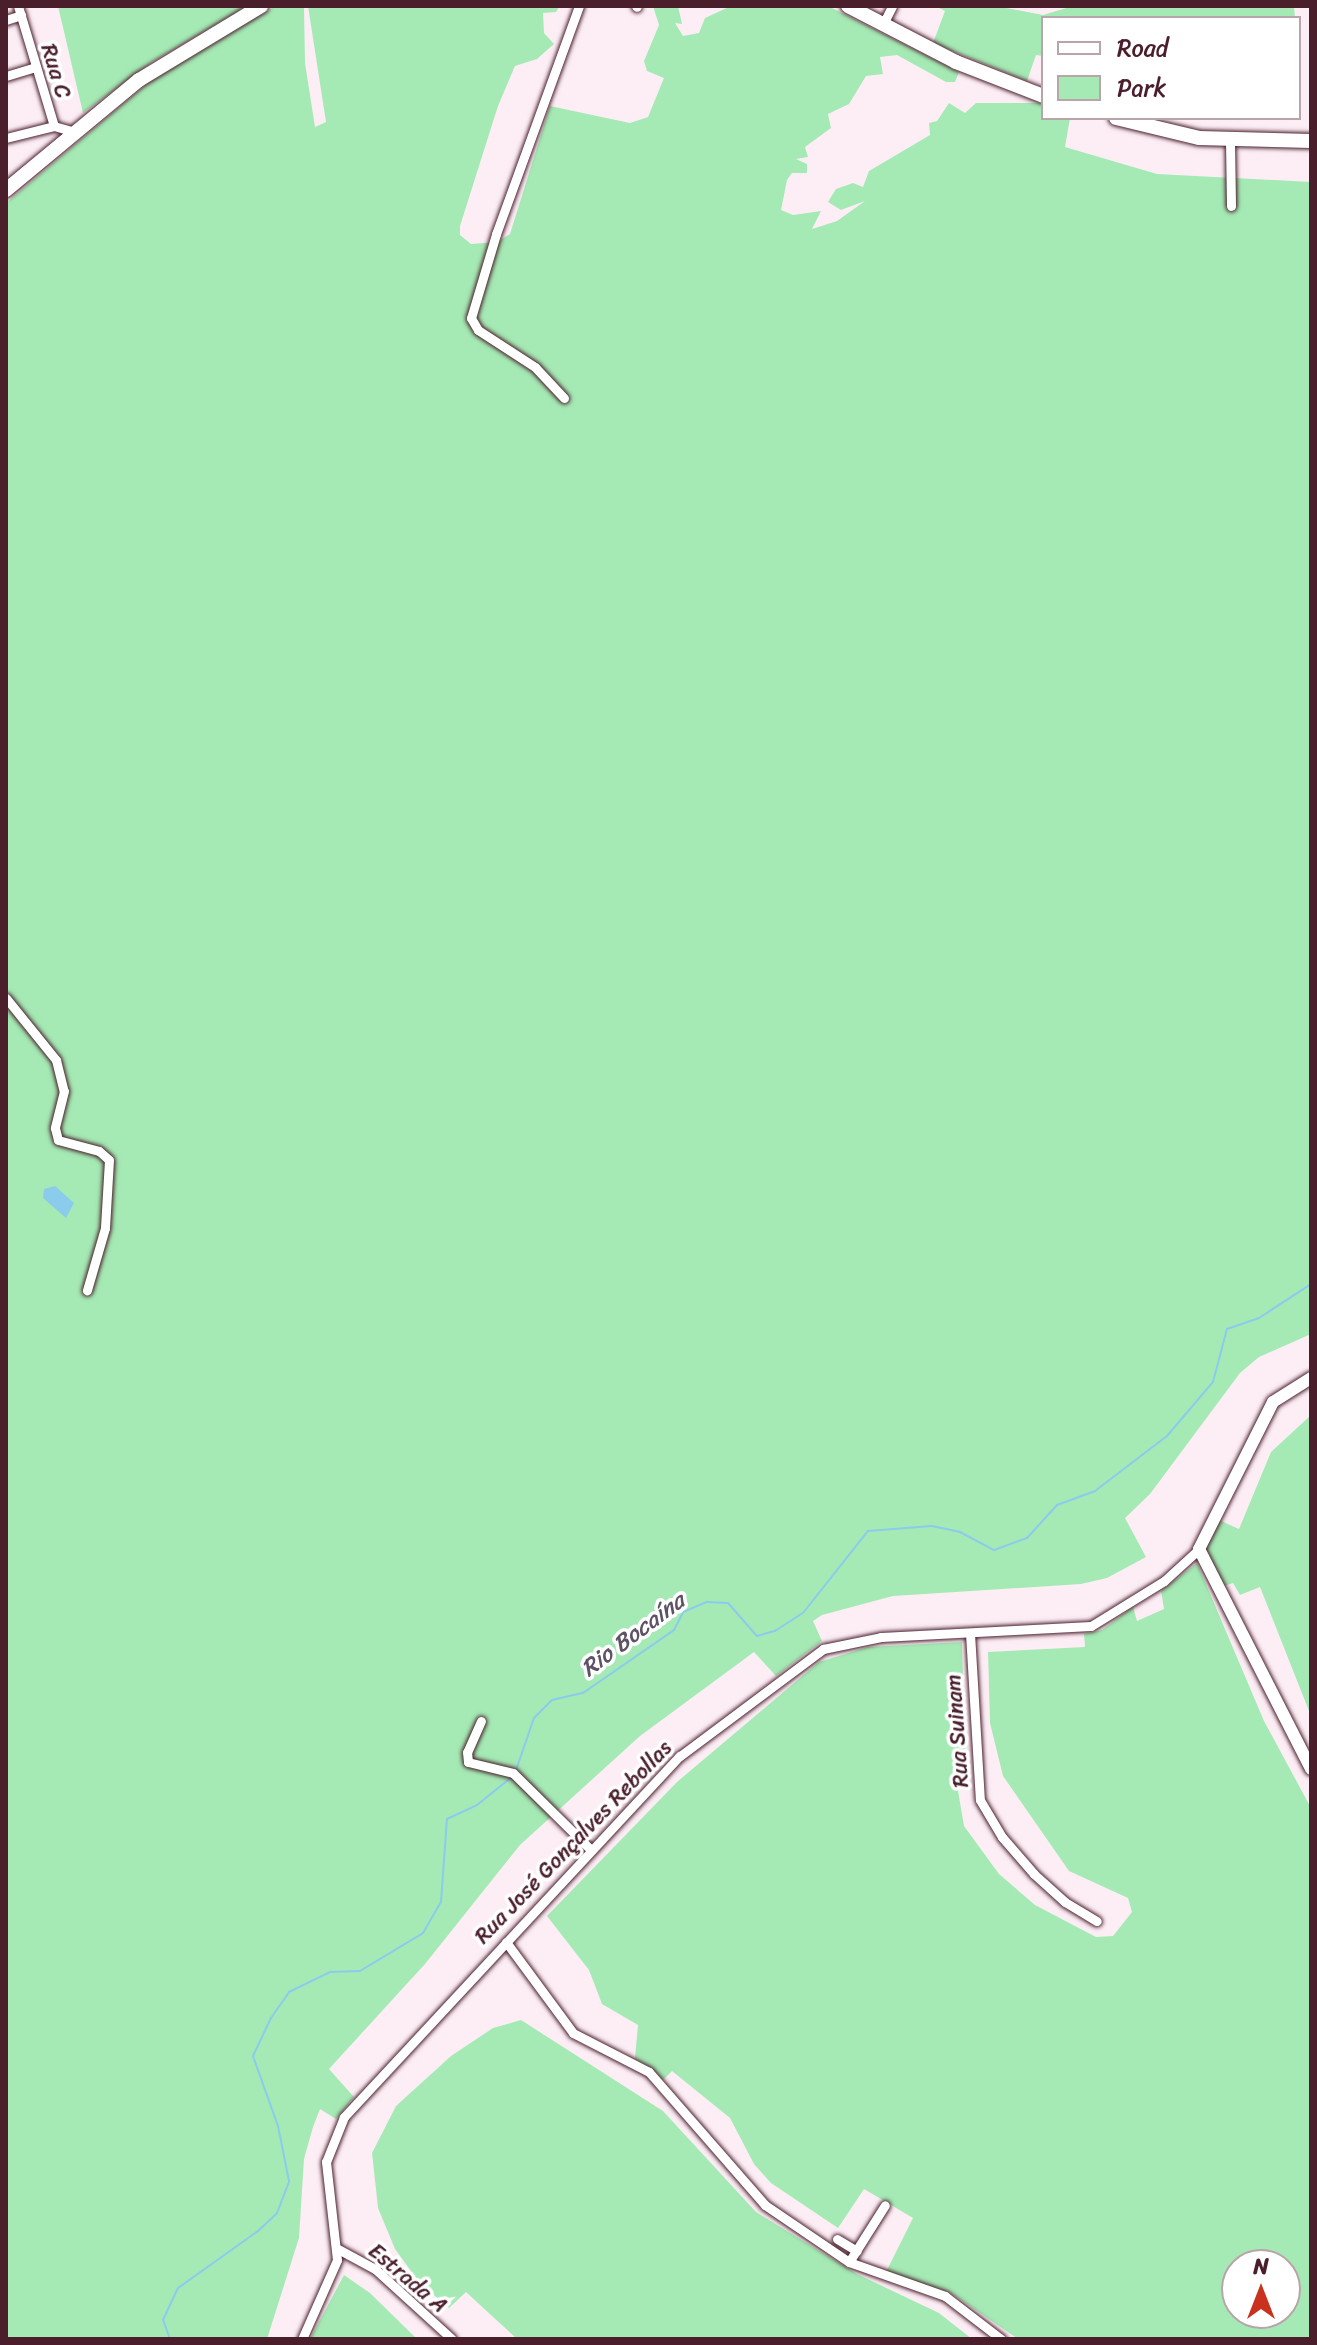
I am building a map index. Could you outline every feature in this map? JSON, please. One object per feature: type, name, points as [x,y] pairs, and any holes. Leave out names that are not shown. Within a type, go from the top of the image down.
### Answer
[{"type":"main road","points":[[6,190],[174,55],[261,6]]},
{"type":"main road","points":[[848,6],[956,62],[1041,95]]},
{"type":"main road","points":[[1123,120],[1167,133],[1230,141],[1311,141]]},
{"type":"street","points":[[564,398],[535,367],[473,324],[496,234],[579,6]]},
{"type":"street","points":[[883,24],[890,7]]},
{"type":"street","name":"Rua C","points":[[19,11],[54,126],[75,132]]},
{"type":"street","points":[[6,20],[19,11]]},
{"type":"street","points":[[6,76],[36,67]]},
{"type":"street","points":[[6,138],[54,126],[55,149]]},
{"type":"street","points":[[1230,141],[1231,206]]},
{"type":"street","points":[[6,998],[56,1060],[64,1091],[55,1128],[58,1140],[99,1151],[109,1160],[105,1228],[87,1290]]},
{"type":"street","name":"Rua José Gonçalves Rebollas","points":[[302,2339],[335,2270],[338,2249],[326,2171],[338,2128],[366,2088],[680,1756],[823,1649],[881,1637],[1099,1624],[1173,1574],[1199,1549],[1273,1402],[1311,1378]]},
{"type":"street","points":[[1199,1549],[1311,1769]]},
{"type":"street","name":"Rua Suinam","points":[[970,1633],[980,1800],[1002,1837],[1034,1874],[1065,1902],[1097,1921]]},
{"type":"street","points":[[481,1721],[468,1762],[513,1773],[591,1850]]},
{"type":"street","points":[[506,1942],[573,2033],[649,2072],[758,2198],[849,2262],[945,2296],[1001,2339]]},
{"type":"street","points":[[849,2262],[885,2205]]},
{"type":"street","points":[[837,2239],[857,2251]]},
{"type":"street","name":"Estrada A","points":[[338,2249],[375,2269],[452,2339]]},
{"type":"green space","points":[[58,6],[247,6],[152,62],[83,113]]},
{"type":"green space","points":[[276,6],[304,6],[305,63],[315,127],[326,122],[308,6],[559,7],[556,12],[543,13],[544,33],[554,44],[537,59],[515,66],[498,106],[460,226],[460,235],[471,244],[497,242],[510,234],[550,106],[630,123],[648,117],[664,78],[647,71],[644,61],[659,25],[653,6],[678,6],[682,24],[675,23],[683,36],[699,33],[705,18],[731,6],[828,6],[959,72],[955,82],[946,82],[897,55],[880,57],[883,74],[866,76],[849,104],[828,114],[831,128],[805,147],[808,157],[796,159],[807,164],[807,173],[792,173],[787,180],[781,210],[793,215],[821,211],[812,229],[837,221],[865,201],[841,210],[828,202],[836,189],[853,183],[863,187],[869,171],[930,135],[929,123],[937,121],[949,103],[965,113],[976,103],[1041,103],[1041,120],[1070,120],[1065,147],[1157,174],[1311,182],[1311,1334],[1259,1357],[1240,1373],[1150,1494],[1125,1518],[1146,1557],[1107,1578],[1081,1584],[893,1596],[822,1615],[813,1621],[822,1641],[776,1676],[754,1652],[640,1736],[520,1845],[425,1964],[329,2069],[354,2097],[336,2119],[320,2109],[313,2127],[304,2159],[299,2238],[267,2339],[6,2339],[6,203],[154,78]]},
{"type":"green space","points":[[935,6],[996,6],[1043,15],[1073,6],[1294,6],[1295,16],[1041,16],[1041,56],[1036,55],[1027,81],[933,43],[945,11]]},
{"type":"green space","points":[[1311,1415],[1311,1716],[1260,1587],[1240,1595],[1233,1583],[1224,1586],[1205,1547],[1219,1520],[1239,1529],[1271,1452]]},
{"type":"green space","points":[[1197,1563],[1264,1721],[1311,1808],[1311,2339],[1018,2339],[951,2293],[886,2272],[913,2218],[864,2189],[838,2228],[771,2183],[754,2164],[730,2118],[672,2071],[663,2080],[635,2058],[638,2025],[602,2004],[589,1970],[547,1916],[677,1782],[819,1662],[868,1647],[962,1642],[965,1758],[953,1761],[964,1826],[999,1874],[1035,1905],[1096,1937],[1113,1936],[1132,1912],[1128,1898],[1069,1871],[1003,1776],[990,1723],[988,1652],[1085,1647],[1084,1634],[1102,1630],[1133,1607],[1137,1621],[1164,1609],[1161,1591]]},
{"type":"green space","points":[[521,2020],[663,2111],[756,2212],[857,2274],[939,2313],[972,2339],[517,2339],[466,2292],[449,2308],[419,2282],[395,2249],[378,2208],[372,2153],[396,2106],[451,2056],[493,2028]]},
{"type":"green space","points":[[344,2275],[370,2293],[417,2339],[310,2339]]},
{"type":"water","points":[[55,1186],[74,1203],[66,1218],[43,1198],[44,1189]]},
{"type":"waterway","name":"Rio Bocaína","points":[[516,1770],[534,1718],[552,1700],[583,1693],[674,1630],[683,1612],[707,1602],[728,1603],[757,1636],[775,1631],[803,1613],[868,1531],[932,1526],[960,1532],[994,1550],[1027,1538],[1057,1505],[1095,1491],[1167,1436],[1213,1382],[1227,1329],[1259,1318],[1311,1284]]},
{"type":"waterway","name":"Rio Bocaína","points":[[170,2339],[163,2320],[178,2288],[258,2231],[277,2213],[289,2181],[278,2126],[253,2056],[271,2018],[289,1992],[330,1972],[360,1971],[423,1933],[441,1902],[447,1819],[477,1805],[513,1776]]}]
